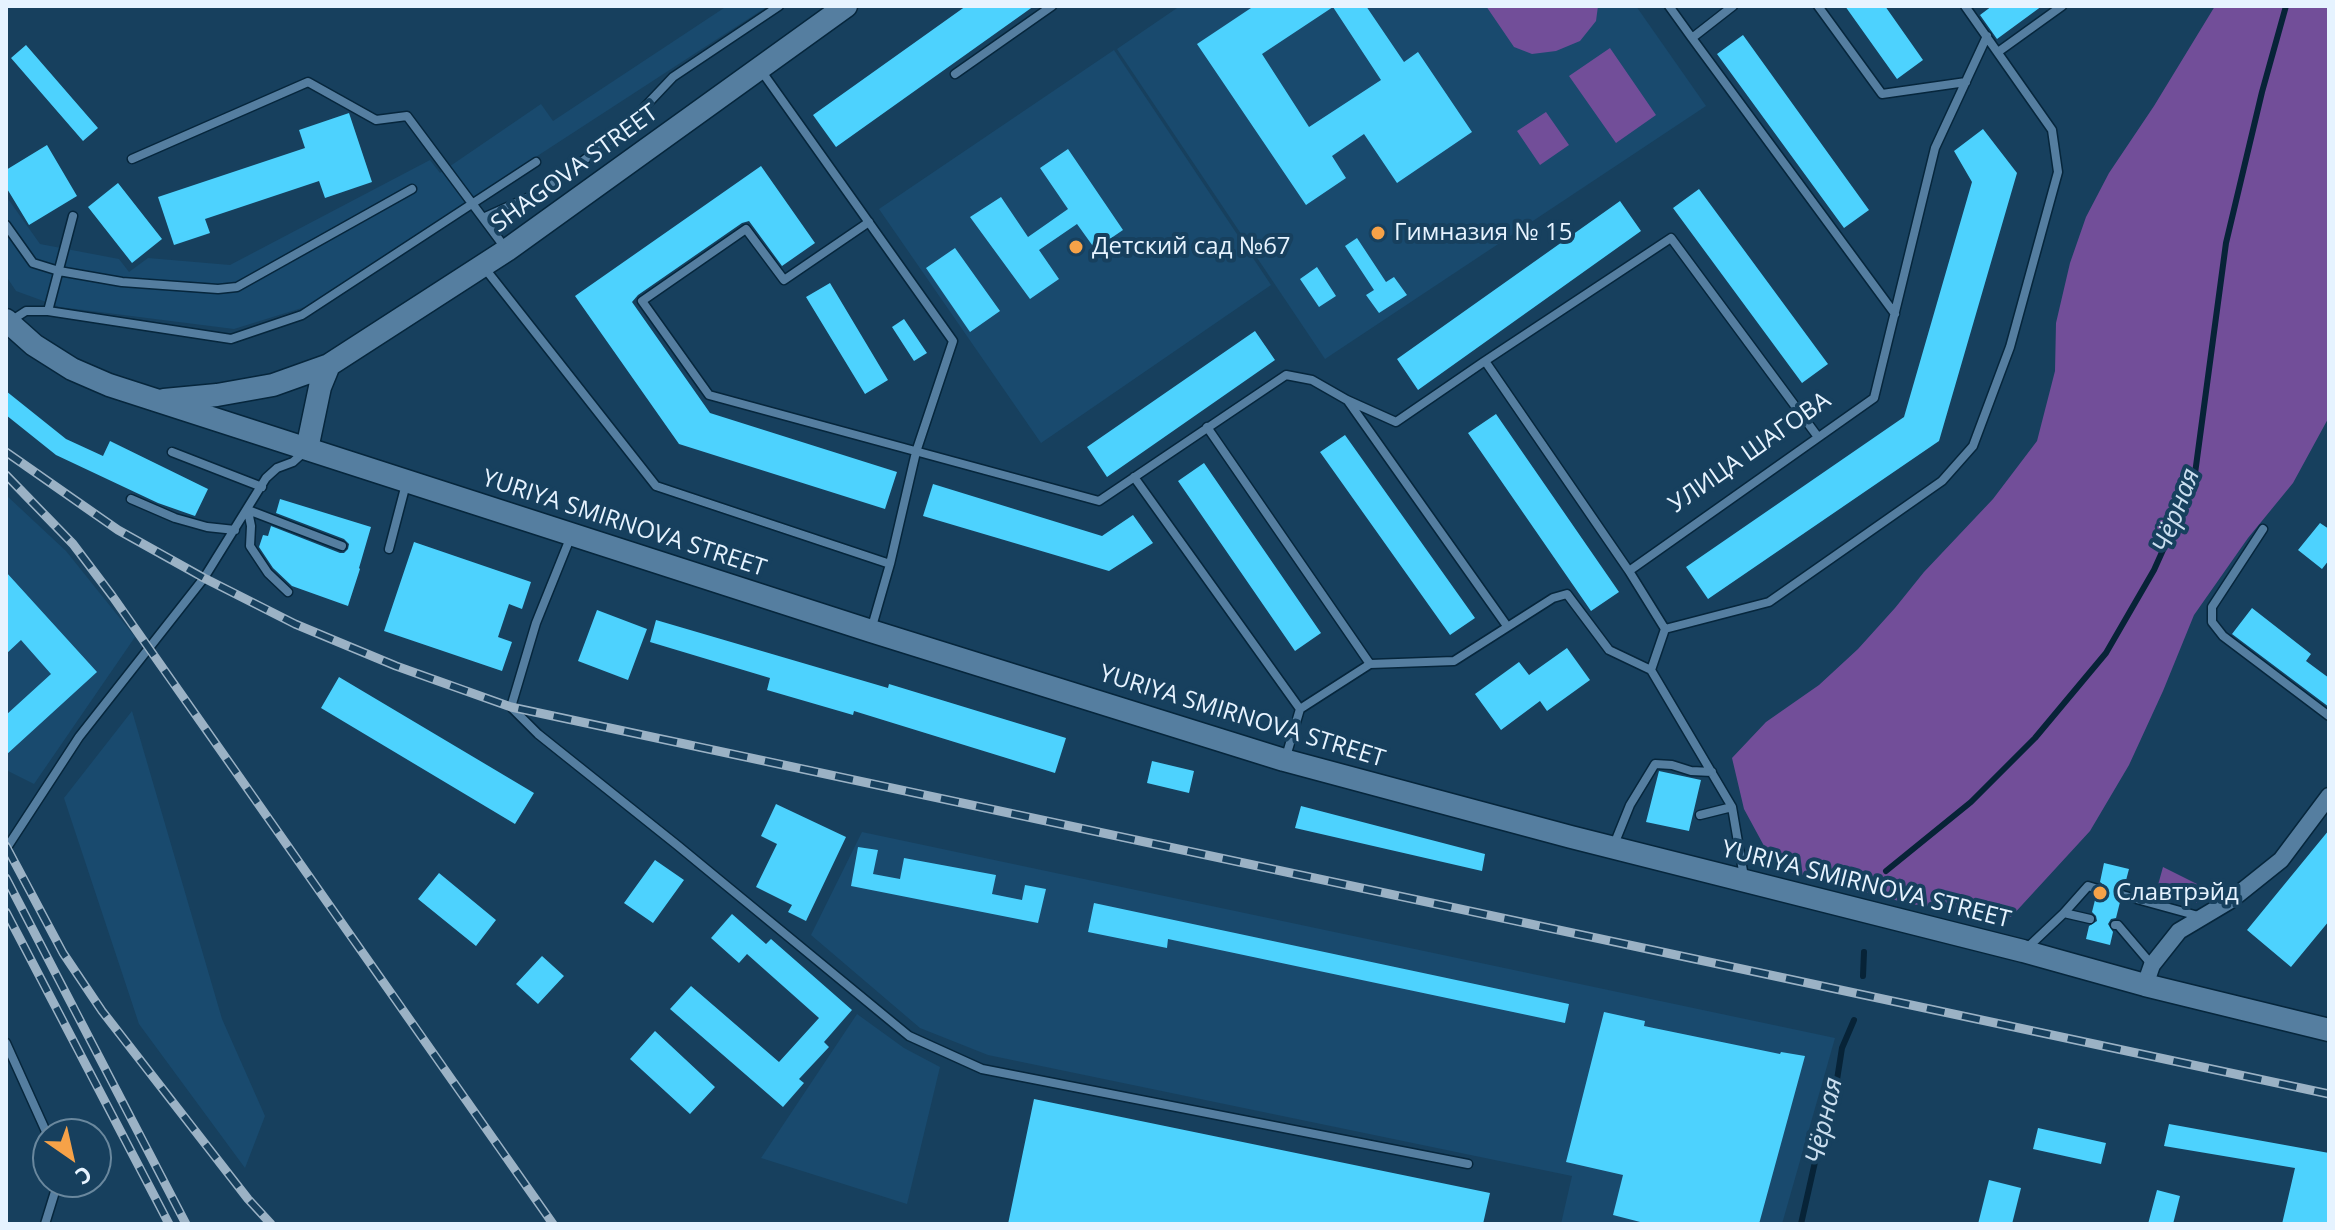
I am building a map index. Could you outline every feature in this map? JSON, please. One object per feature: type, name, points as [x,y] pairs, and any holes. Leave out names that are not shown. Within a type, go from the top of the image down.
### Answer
[{"type":"main road","name":"SHAGOVA STREET","points":[[155,400],[217,395],[273,385],[329,365],[507,250],[846,6]]},
{"type":"main road","name":"YURIYA SMIRNOVA STREET","points":[[7,321],[34,345],[72,369],[109,385],[871,631],[1284,760],[1612,848],[2023,951],[2148,975],[2329,1030]]},
{"type":"main road","points":[[307,449],[320,387],[329,365]]},
{"type":"street","points":[[2148,975],[2179,931],[2231,900],[2281,860],[2329,796]]},
{"type":"lane","points":[[483,218],[543,191],[620,133],[673,77],[779,6]]},
{"type":"lane","points":[[955,74],[1052,6]]},
{"type":"lane","points":[[1669,6],[1895,314]]},
{"type":"lane","points":[[1692,38],[1733,6]]},
{"type":"lane","points":[[1818,6],[1882,94],[1966,82]]},
{"type":"lane","points":[[1665,629],[1769,602],[1942,481],[1973,446],[2010,347],[2058,172],[2052,130],[1965,6]]},
{"type":"lane","points":[[1998,52],[2062,6]]},
{"type":"lane","name":"УЛИЦА ШАГОВА","points":[[1629,571],[1874,398],[1935,148],[1987,36]]},
{"type":"lane","points":[[759,68],[953,341],[916,452],[871,631]]},
{"type":"lane","points":[[132,159],[308,82],[376,120],[407,116],[507,250]]},
{"type":"lane","points":[[7,321],[26,311],[48,311],[231,339],[302,315],[536,162]]},
{"type":"lane","points":[[6,225],[33,263],[59,271],[122,282],[218,289],[237,287],[412,189]]},
{"type":"lane","points":[[48,311],[73,216]]},
{"type":"lane","points":[[869,222],[784,280],[746,229],[642,301],[709,395],[1099,501],[1286,375],[1312,380],[1396,422],[1671,238],[1818,437]]},
{"type":"lane","points":[[482,266],[656,486],[890,564]]},
{"type":"lane","points":[[1485,361],[1629,571],[1665,629]]},
{"type":"lane","points":[[1347,400],[1507,626]]},
{"type":"lane","points":[[1207,427],[1370,664]]},
{"type":"lane","points":[[6,849],[79,737],[185,604],[266,478],[277,468],[293,462],[307,449]]},
{"type":"lane","points":[[172,452],[262,487]]},
{"type":"lane","points":[[1134,477],[1300,709]]},
{"type":"lane","points":[[389,549],[407,481]]},
{"type":"lane","points":[[131,499],[175,518],[207,527],[235,530]]},
{"type":"lane","points":[[248,510],[342,546]]},
{"type":"lane","points":[[248,510],[250,546],[268,573],[288,592]]},
{"type":"lane","points":[[2263,529],[2212,607],[2212,622],[2223,636],[2329,716]]},
{"type":"lane","points":[[571,535],[536,623],[511,707],[538,734],[909,1036],[982,1069],[1468,1164]]},
{"type":"lane","points":[[1284,760],[1300,709],[1370,664],[1454,661],[1553,598],[1567,594],[1609,650],[1651,670],[1732,807],[1744,881]]},
{"type":"lane","points":[[1651,670],[1665,629]]},
{"type":"lane","points":[[1612,848],[1630,805],[1655,764],[1712,772]]},
{"type":"lane","points":[[1700,815],[1732,807]]},
{"type":"lane","points":[[2023,951],[2088,886],[2098,889]]},
{"type":"lane","points":[[2122,895],[2202,917]]},
{"type":"lane","points":[[2064,913],[2090,919]]},
{"type":"lane","points":[[2115,925],[2118,925],[2148,975]]},
{"type":"lane","points":[[6,1043],[40,1118]]},
{"type":"lane","points":[[45,1224],[53,1198]]},
{"type":"shaded area","points":[[727,6],[768,6],[305,307],[234,329],[60,307],[16,291],[6,276],[6,196],[40,244],[119,259],[129,272],[148,258],[230,265],[430,160],[440,173],[541,104],[553,121]]},
{"type":"shaded area","name":"Гимназия № 15","points":[[1180,6],[1636,6],[1706,106],[1325,359],[1117,49]]},
{"type":"shaded area","points":[[1486,6],[1598,6],[1596,21],[1580,41],[1556,51],[1532,54],[1514,47]]},
{"type":"shaded area","points":[[2215,6],[2329,6],[2329,417],[2293,483],[2248,538],[2194,615],[2129,765],[2090,831],[2011,917],[1910,904],[1776,868],[1744,809],[1732,758],[1766,722],[1819,685],[1858,649],[1924,572],[1993,499],[2037,441],[2055,371],[2056,323],[2070,263],[2086,217],[2109,173]]},
{"type":"shaded area","points":[[1610,48],[1656,115],[1616,143],[1569,76]]},
{"type":"shaded area","name":"Детский сад №67","points":[[1114,50],[1271,285],[1041,443],[879,209]]},
{"type":"shaded area","points":[[1546,112],[1569,145],[1540,165],[1517,131]]},
{"type":"shaded area","points":[[6,495],[66,551],[135,637],[34,784],[6,770]]},
{"type":"shaded area","points":[[132,711],[222,1019],[265,1116],[245,1168],[139,1024],[64,798]]},
{"type":"shaded area","points":[[862,832],[1835,1038],[1782,1224],[1561,1224],[1572,1176],[988,1055],[920,1028],[811,935]]},
{"type":"shaded area","points":[[2163,867],[2207,889],[2206,893],[2197,903],[2165,893],[2158,885]]},
{"type":"shaded area","points":[[857,1014],[904,1048],[940,1067],[907,1204],[761,1158]]},
{"type":"building","points":[[966,6],[1034,6],[836,147],[813,115]]},
{"type":"building","points":[[1254,6],[1366,6],[1404,62],[1418,52],[1472,132],[1397,183],[1364,134],[1332,156],[1346,178],[1306,205],[1197,44]],"holes":[[[1333,7],[1381,80],[1309,127],[1262,54]]]},
{"type":"building","points":[[1845,6],[1885,6],[1923,60],[1897,79]]},
{"type":"building","points":[[1992,6],[2042,6],[1997,39],[1980,15]]},
{"type":"building","points":[[1743,35],[1869,210],[1844,228],[1717,54]]},
{"type":"building","points":[[26,45],[98,128],[83,141],[11,58]]},
{"type":"building","points":[[349,113],[372,182],[325,198],[319,181],[205,219],[210,233],[174,245],[158,197],[305,148],[299,130]]},
{"type":"building","points":[[1983,129],[2017,173],[1939,441],[1708,599],[1686,567],[1904,417],[1972,182],[1954,151]]},
{"type":"building","points":[[47,145],[77,196],[29,225],[6,187],[6,170]]},
{"type":"building","points":[[1068,149],[1123,230],[1095,249],[1077,224],[1039,250],[1059,279],[1030,299],[970,217],[1001,197],[1028,237],[1068,209],[1040,168]]},
{"type":"building","points":[[761,166],[815,243],[782,266],[749,221],[742,223],[632,302],[710,413],[897,472],[885,509],[679,444],[575,296]]},
{"type":"building","points":[[118,183],[162,239],[132,263],[88,207]]},
{"type":"building","points":[[1699,189],[1828,364],[1802,383],[1673,208]]},
{"type":"building","points":[[1620,201],[1641,231],[1418,390],[1397,359]]},
{"type":"building","points":[[1357,238],[1386,282],[1394,277],[1407,295],[1379,313],[1366,295],[1374,290],[1345,246]]},
{"type":"building","points":[[955,248],[1000,311],[970,332],[926,268]]},
{"type":"building","points":[[1317,267],[1336,296],[1319,307],[1300,279]]},
{"type":"building","points":[[830,283],[888,380],[865,394],[806,297]]},
{"type":"building","points":[[904,319],[927,353],[914,361],[892,327]]},
{"type":"building","points":[[1255,331],[1275,360],[1107,477],[1087,447]]},
{"type":"building","points":[[6,391],[66,439],[103,456],[110,441],[208,489],[195,516],[158,503],[56,455],[6,415]]},
{"type":"building","points":[[1496,414],[1619,592],[1591,611],[1468,433]]},
{"type":"building","points":[[1345,435],[1475,618],[1450,635],[1320,452]]},
{"type":"building","points":[[1204,463],[1321,633],[1295,651],[1178,481]]},
{"type":"building","points":[[933,484],[1102,536],[1133,515],[1153,543],[1109,571],[923,516]]},
{"type":"building","points":[[280,499],[371,527],[348,606],[292,586],[273,568],[259,547],[263,535],[268,536],[271,526],[340,553],[348,549],[349,544],[344,539],[276,513]]},
{"type":"building","points":[[2320,523],[2329,529],[2329,560],[2322,569],[2298,550]]},
{"type":"building","points":[[414,542],[531,582],[522,609],[509,604],[498,637],[512,642],[502,671],[384,631]]},
{"type":"building","points":[[6,572],[97,672],[6,755],[6,715],[51,674],[21,640],[6,654]]},
{"type":"building","points":[[2252,608],[2311,654],[2306,661],[2329,678],[2329,707],[2232,634]]},
{"type":"building","points":[[597,610],[647,629],[628,680],[578,661]]},
{"type":"building","points":[[656,620],[888,688],[889,684],[1066,738],[1055,773],[854,711],[853,715],[767,690],[770,678],[650,642]]},
{"type":"building","points":[[1567,648],[1590,680],[1547,711],[1540,701],[1501,730],[1475,694],[1519,662],[1529,675]]},
{"type":"building","points":[[339,677],[534,793],[515,824],[321,708]]},
{"type":"building","points":[[1152,761],[1194,771],[1189,793],[1147,783]]},
{"type":"building","points":[[1659,771],[1701,780],[1689,831],[1646,822]]},
{"type":"building","points":[[776,804],[846,837],[806,921],[788,912],[792,905],[756,887],[777,844],[761,836]]},
{"type":"building","points":[[1301,806],[1485,854],[1482,871],[1295,828]]},
{"type":"building","points":[[2329,830],[2329,921],[2291,967],[2247,930]]},
{"type":"building","points":[[858,847],[878,850],[873,874],[900,879],[904,858],[996,875],[992,894],[1022,900],[1025,885],[1046,889],[1038,923],[851,886]]},
{"type":"building","points":[[655,860],[684,880],[653,923],[624,903]]},
{"type":"building","points":[[2104,863],[2129,869],[2124,888],[2115,894],[2120,902],[2116,918],[2108,924],[2113,932],[2110,945],[2086,939],[2089,926],[2097,921],[2092,912],[2096,896],[2102,895],[2105,890],[2100,882]]},
{"type":"building","points":[[439,873],[496,920],[476,946],[418,899]]},
{"type":"building","points":[[1094,903],[1569,1004],[1565,1023],[1168,939],[1167,948],[1088,932]]},
{"type":"building","points":[[732,914],[766,944],[771,939],[852,1010],[824,1042],[829,1047],[799,1079],[804,1083],[783,1107],[670,1009],[691,986],[779,1062],[819,1018],[747,954],[739,963],[711,938]]},
{"type":"building","points":[[542,956],[564,976],[538,1004],[516,984]]},
{"type":"building","points":[[1604,1012],[1645,1021],[1644,1026],[1780,1054],[1805,1056],[1759,1224],[1648,1224],[1613,1215],[1623,1175],[1566,1162]]},
{"type":"building","points":[[655,1031],[715,1087],[690,1114],[630,1059]]},
{"type":"building","points":[[1034,1099],[1490,1193],[1483,1224],[1008,1224]]},
{"type":"building","points":[[2169,1124],[2329,1153],[2329,1224],[2282,1224],[2295,1168],[2164,1146]]},
{"type":"building","points":[[2038,1128],[2106,1143],[2101,1164],[2033,1149]]},
{"type":"building","points":[[1989,1180],[2021,1188],[2012,1224],[1978,1224]]},
{"type":"building","points":[[2157,1190],[2180,1196],[2173,1224],[2148,1224]]},
{"type":"waterway","name":"Чёрная","points":[[1886,871],[1971,802],[2035,738],[2106,653],[2154,570],[2194,481],[2226,243],[2286,6]]},
{"type":"waterway","name":"Чёрная","points":[[1863,976],[1864,952]]},
{"type":"waterway","name":"Чёрная","points":[[1801,1224],[1824,1122],[1836,1086],[1842,1048],[1854,1020]]},
{"type":"railway","points":[[6,452],[118,530],[295,624],[396,666],[511,707],[2329,1094]]},
{"type":"railway","points":[[6,475],[73,544],[113,597],[553,1224]]},
{"type":"railway","points":[[6,846],[63,953],[102,1011],[248,1199],[271,1224]]},
{"type":"railway","points":[[6,878],[186,1224]]},
{"type":"railway","points":[[6,912],[169,1224]]},
{"type":"place","name":"Гимназия № 15","points":[[1378,233]]},
{"type":"place","name":"Детский сад №67","points":[[1076,247]]},
{"type":"place","name":"Славтрэйд","points":[[2100,893]]}]
